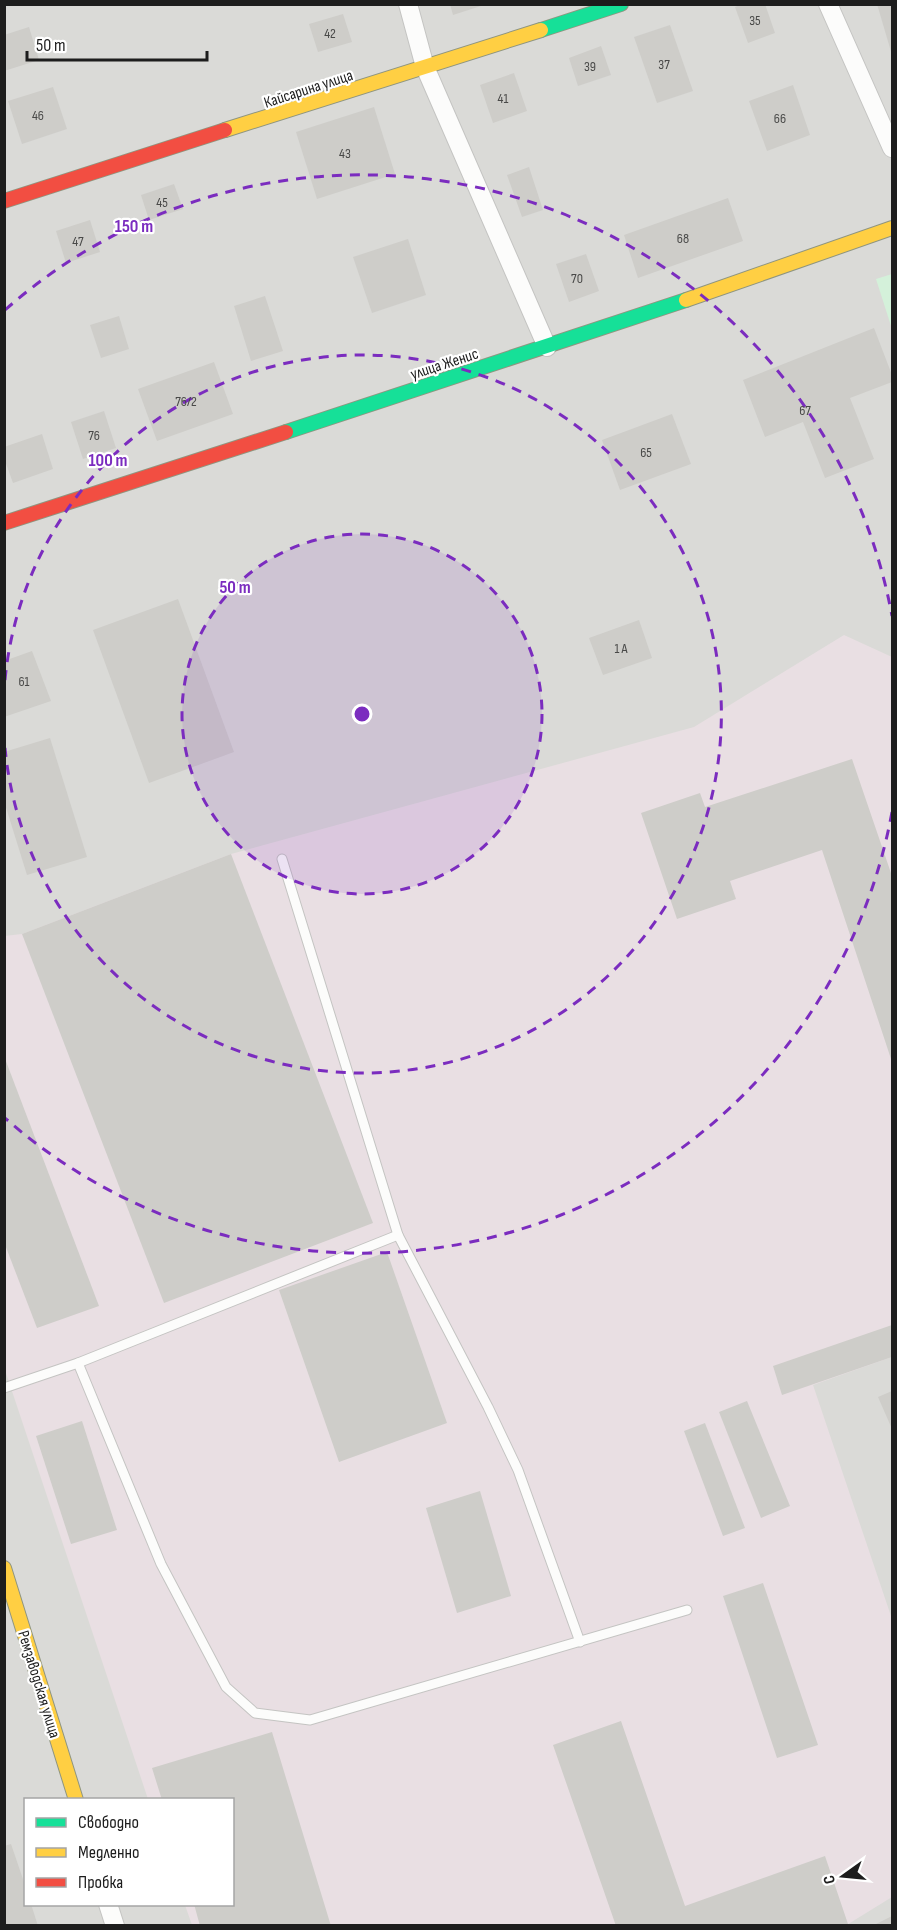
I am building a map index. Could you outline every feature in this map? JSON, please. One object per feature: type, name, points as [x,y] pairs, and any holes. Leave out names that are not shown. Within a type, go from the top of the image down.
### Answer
[{"type":"street","points":[[408,4],[425,67],[547,347]]},
{"type":"street","name":"Кайсарина улица","points":[[4,201],[621,4]]},
{"type":"street","points":[[828,4],[892,148]]},
{"type":"street","name":"улица Женис","points":[[4,523],[547,347],[892,228]]},
{"type":"street","name":"Ремзаводская улица","points":[[4,1568],[75,1798]]},
{"type":"street","points":[[108,1906],[115,1926]]},
{"type":"lane","points":[[282,859],[398,1235],[488,1407],[518,1470],[580,1642]]},
{"type":"lane","points":[[4,1388],[78,1363],[398,1235]]},
{"type":"lane","points":[[78,1363],[161,1564],[226,1687],[255,1713],[310,1720],[687,1610]]},
{"type":"shaded area","points":[[5,5],[892,5],[892,1925],[5,1926]]},
{"type":"shaded area","points":[[844,635],[892,657],[892,1357],[813,1385],[892,1619],[892,1897],[845,1926],[192,1925],[185,1906],[234,1906],[234,1798],[148,1798],[5,1370],[4,936],[22,934],[231,854],[694,727]]},
{"type":"green space","points":[[892,274],[892,329],[876,279]]},
{"type":"building","points":[[450,4],[484,4],[484,5],[453,15]]},
{"type":"building","points":[[742,4],[765,4],[775,33],[748,43],[735,7]]},
{"type":"building","points":[[877,4],[892,4],[892,55]]},
{"type":"building","points":[[343,14],[352,42],[318,52],[309,24]]},
{"type":"building","points":[[670,25],[693,91],[657,103],[634,37]]},
{"type":"building","points":[[29,27],[39,60],[4,71],[4,35]]},
{"type":"building","points":[[601,46],[611,75],[578,86],[569,58]]},
{"type":"building","points":[[514,73],[527,111],[493,123],[480,85]]},
{"type":"building","points":[[793,85],[810,135],[767,151],[749,101]]},
{"type":"building","points":[[53,87],[67,129],[22,144],[8,101]]},
{"type":"building","points":[[374,107],[395,174],[317,199],[296,132]]},
{"type":"building","points":[[529,167],[543,210],[522,217],[507,175]]},
{"type":"building","points":[[174,184],[183,209],[149,220],[141,195]]},
{"type":"building","points":[[728,198],[743,241],[638,278],[624,235]]},
{"type":"building","points":[[90,220],[100,252],[66,263],[56,231]]},
{"type":"building","points":[[408,239],[426,295],[372,313],[353,257]]},
{"type":"building","points":[[586,254],[599,291],[569,302],[556,264]]},
{"type":"building","points":[[265,296],[283,351],[251,361],[234,306]]},
{"type":"building","points":[[119,316],[129,349],[101,358],[90,325]]},
{"type":"building","points":[[874,328],[892,375],[892,382],[850,398],[874,459],[825,478],[803,422],[765,437],[743,380]]},
{"type":"building","points":[[214,362],[233,414],[157,441],[138,389]]},
{"type":"building","points":[[104,411],[116,448],[83,459],[71,422]]},
{"type":"building","points":[[672,414],[691,464],[620,490],[602,440]]},
{"type":"building","points":[[42,434],[53,469],[13,483],[4,458],[4,447]]},
{"type":"building","points":[[178,599],[234,752],[149,783],[93,630]]},
{"type":"building","points":[[639,620],[652,658],[603,675],[589,638]]},
{"type":"building","points":[[32,651],[51,701],[4,717],[4,661]]},
{"type":"building","points":[[50,738],[87,857],[27,875],[4,801],[4,752]]},
{"type":"building","points":[[852,759],[892,876],[892,1062],[822,850],[730,881],[736,899],[677,919],[641,813],[700,793],[705,807]]},
{"type":"building","points":[[231,854],[373,1223],[164,1303],[22,934]]},
{"type":"building","points":[[4,1056],[99,1306],[37,1328],[4,1242]]},
{"type":"building","points":[[387,1252],[447,1423],[339,1462],[279,1290]]},
{"type":"building","points":[[892,1325],[892,1357],[782,1395],[773,1366]]},
{"type":"building","points":[[892,1391],[892,1429],[878,1397]]},
{"type":"building","points":[[747,1401],[790,1506],[761,1518],[719,1412]]},
{"type":"building","points":[[82,1421],[117,1530],[71,1544],[36,1436]]},
{"type":"building","points":[[705,1423],[745,1528],[723,1536],[684,1431]]},
{"type":"building","points":[[480,1491],[511,1596],[457,1613],[426,1508]]},
{"type":"building","points":[[763,1583],[818,1745],[777,1758],[723,1596]]},
{"type":"building","points":[[621,1721],[685,1906],[825,1856],[848,1924],[616,1926],[553,1745]]},
{"type":"building","points":[[272,1732],[331,1926],[200,1926],[195,1906],[234,1906],[234,1798],[161,1798],[152,1768]]},
{"type":"building","points":[[11,1844],[24,1882],[24,1906],[32,1906],[38,1926],[4,1926],[4,1846]]},
{"type":"building","points":[[892,1916],[892,1926],[872,1926]]},
{"type":"traffic: fast","points":[[541,30],[621,4]]},
{"type":"traffic: fast","points":[[286,432],[686,300]]},
{"type":"traffic: slow","points":[[225,130],[541,30]]},
{"type":"traffic: slow","points":[[686,300],[892,228]]},
{"type":"traffic: slow","points":[[4,1568],[75,1798]]},
{"type":"traffic: jam","points":[[4,201],[225,130]]},
{"type":"traffic: jam","points":[[4,523],[286,432]]}]
